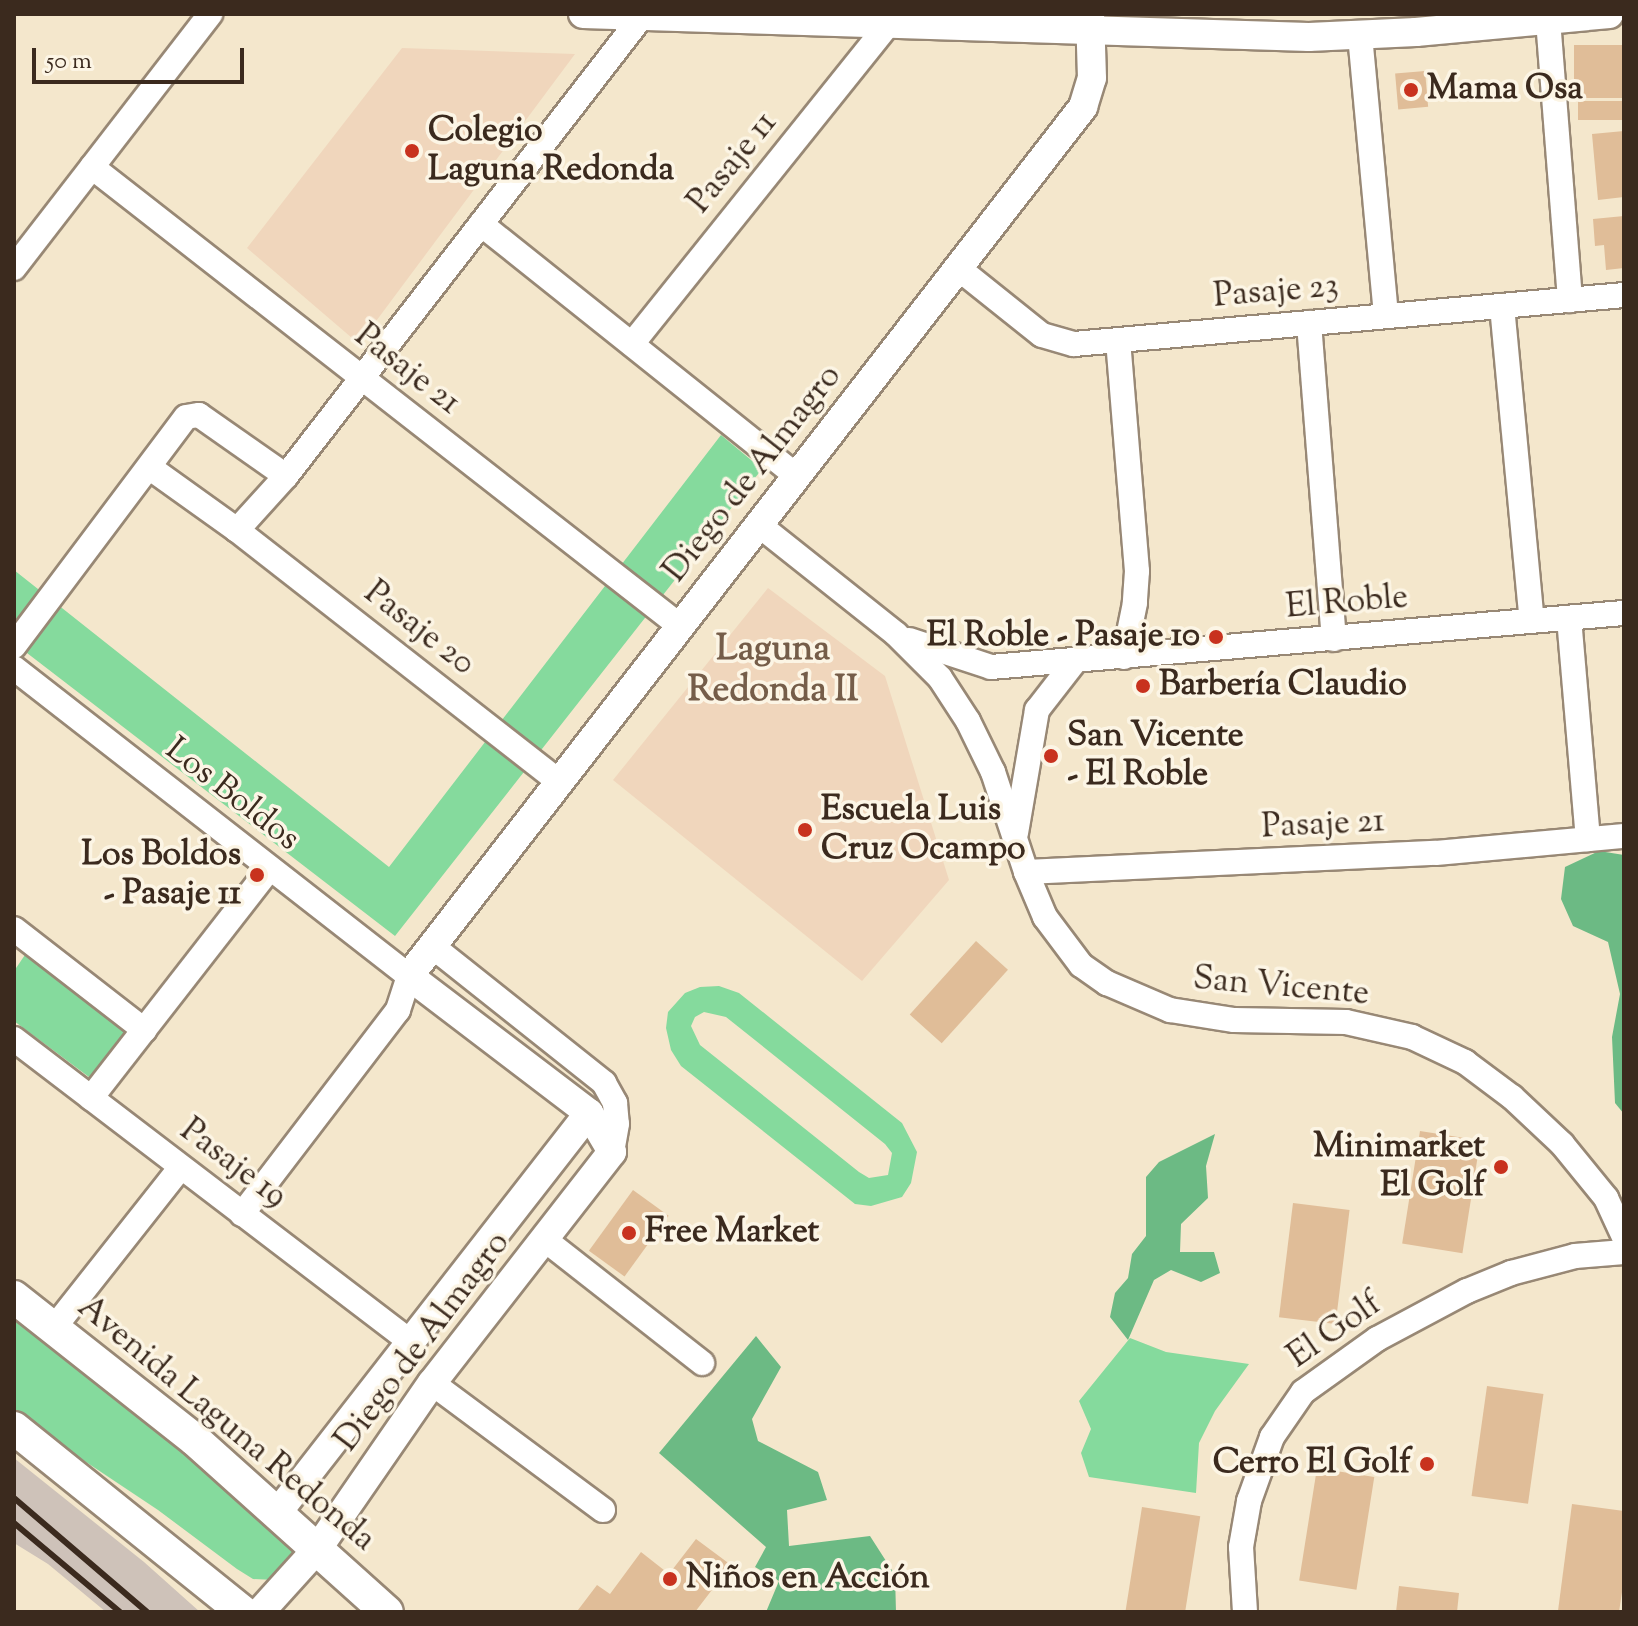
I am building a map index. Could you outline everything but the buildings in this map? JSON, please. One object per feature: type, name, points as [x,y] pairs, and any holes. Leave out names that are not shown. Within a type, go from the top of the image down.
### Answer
[{"type":"main road","name":"Avenida Laguna Redonda","points":[[14,1297],[194,1439],[387,1612]]},
{"type":"main road","points":[[14,1428],[243,1612]]},
{"type":"main road","points":[[211,1584],[262,1612]]},
{"type":"street","points":[[14,268],[210,14]]},
{"type":"street","points":[[583,14],[888,25],[1090,23],[1360,35],[1609,14]]},
{"type":"street","points":[[237,530],[286,476],[642,16]]},
{"type":"street","points":[[1548,20],[1570,300]]},
{"type":"street","name":"Diego de Almagro","points":[[409,976],[1088,99],[1092,78],[1090,23]]},
{"type":"street","name":"Pasaje 11","points":[[632,344],[888,25]]},
{"type":"street","points":[[1360,35],[1386,316]]},
{"type":"street","name":"Pasaje 21","points":[[92,167],[680,626]]},
{"type":"street","points":[[481,224],[797,476]]},
{"type":"street","name":"Pasaje 23","points":[[958,268],[1042,335],[1074,344],[1624,295]]},
{"type":"street","points":[[1502,306],[1532,621]]},
{"type":"street","points":[[1309,323],[1334,639]]},
{"type":"street","points":[[1118,340],[1137,571],[1135,603],[1124,657]]},
{"type":"street","points":[[14,646],[186,417],[199,415],[286,476]]},
{"type":"street","name":"Pasaje 20","points":[[149,467],[237,530],[559,782]]},
{"type":"street","name":"San Vicente","points":[[759,525],[896,634],[940,678],[968,721],[993,772],[1026,872],[1045,917],[1073,957],[1107,983],[1170,1010],[1234,1020],[1346,1022],[1412,1037],[1465,1062],[1512,1097],[1562,1144],[1606,1198],[1624,1237]]},
{"type":"street","name":"El Roble","points":[[896,634],[929,649],[991,667],[1624,613]]},
{"type":"street","points":[[1569,618],[1588,839]]},
{"type":"street","points":[[1015,839],[1037,710],[1075,661]]},
{"type":"street","name":"Los Boldos","points":[[14,668],[409,976]]},
{"type":"street","name":"Pasaje 21","points":[[1026,872],[1436,853],[1624,836]]},
{"type":"street","points":[[91,1098],[270,868]]},
{"type":"street","points":[[16,936],[144,1030]]},
{"type":"street","points":[[432,946],[604,1083],[615,1103],[617,1124],[612,1152]]},
{"type":"street","points":[[242,1214],[398,1010],[409,976],[589,1113],[612,1152]]},
{"type":"street","name":"Pasaje 19","points":[[14,1039],[412,1343]]},
{"type":"street","name":"Diego de Almagro","points":[[278,1512],[589,1113]]},
{"type":"street","name":"Diego de Almagro","points":[[262,1612],[318,1548],[432,1383],[612,1152]]},
{"type":"street","points":[[53,1329],[181,1167]]},
{"type":"street","points":[[544,1239],[702,1363]]},
{"type":"street","name":"El Golf","points":[[1245,1612],[1241,1547],[1249,1501],[1272,1437],[1303,1392],[1377,1339],[1467,1291],[1511,1273],[1575,1256],[1624,1252]]},
{"type":"street","points":[[432,1383],[603,1510]]},
{"type":"shaded area","name":"Colegio Laguna Redonda","points":[[402,48],[575,54],[359,344],[247,248]]},
{"type":"shaded area","name":"Escuela Luis Cruz Ocampo","points":[[768,588],[885,676],[949,880],[862,981],[613,780]]},
{"type":"shaded area","points":[[14,1458],[144,1562],[200,1612],[106,1612],[48,1564],[14,1543]]},
{"type":"green space","points":[[721,435],[762,469],[395,936],[14,643],[14,570],[389,867]]},
{"type":"green space","points":[[1599,851],[1624,855],[1624,1114],[1615,1103],[1612,1037],[1620,994],[1608,942],[1573,926],[1561,899],[1565,867]]},
{"type":"green space","points":[[27,952],[131,1031],[93,1080],[14,1021],[14,971]]},
{"type":"green space","points":[[719,986],[739,993],[902,1123],[917,1152],[911,1183],[902,1197],[871,1206],[855,1204],[681,1066],[671,1050],[666,1028],[668,1012],[685,993],[700,987]],"holes":[[[704,1012],[726,1017],[885,1144],[892,1153],[888,1175],[869,1178],[859,1172],[700,1045],[691,1026],[695,1017]]]},
{"type":"green space","points":[[1215,1134],[1206,1166],[1208,1198],[1181,1224],[1180,1252],[1214,1252],[1220,1273],[1201,1282],[1171,1270],[1154,1280],[1128,1340],[1110,1317],[1115,1293],[1128,1278],[1132,1254],[1146,1236],[1146,1177],[1159,1162]]},
{"type":"green space","points":[[14,1314],[240,1494],[299,1553],[275,1580],[253,1579],[237,1569],[158,1510],[14,1414]]},
{"type":"green space","points":[[756,1336],[781,1367],[752,1419],[758,1441],[818,1472],[827,1500],[787,1510],[789,1546],[870,1536],[895,1575],[896,1612],[766,1612],[779,1581],[755,1567],[766,1547],[659,1453]]},
{"type":"green space","points":[[1130,1338],[1166,1352],[1249,1364],[1215,1411],[1199,1443],[1196,1493],[1089,1477],[1081,1453],[1091,1429],[1079,1401]]},
{"type":"railway","points":[[14,1498],[147,1612]]},
{"type":"railway","points":[[14,1523],[120,1612]]},
{"type":"place","name":"Mama Osa","points":[[1411,90]]},
{"type":"place","name":"Colegio Laguna Redonda","points":[[412,151]]},
{"type":"place","name":"El Roble - Pasaje 10","points":[[1216,637]]},
{"type":"place","name":"Barbería Claudio","points":[[1143,686]]},
{"type":"place","name":"San Vicente - El Roble","points":[[1051,756]]},
{"type":"place","name":"Escuela Luis Cruz Ocampo","points":[[805,830]]},
{"type":"place","name":"Los Boldos - Pasaje 11","points":[[257,875]]},
{"type":"place","name":"Minimarket El Golf","points":[[1501,1167]]},
{"type":"place","name":"Free Market","points":[[629,1233]]},
{"type":"place","name":"Cerro El Golf","points":[[1427,1464]]},
{"type":"place","name":"Niños en Acción","points":[[670,1579]]},
{"type":"district","name":"Laguna Redonda II","points":[[773,670]]}]
